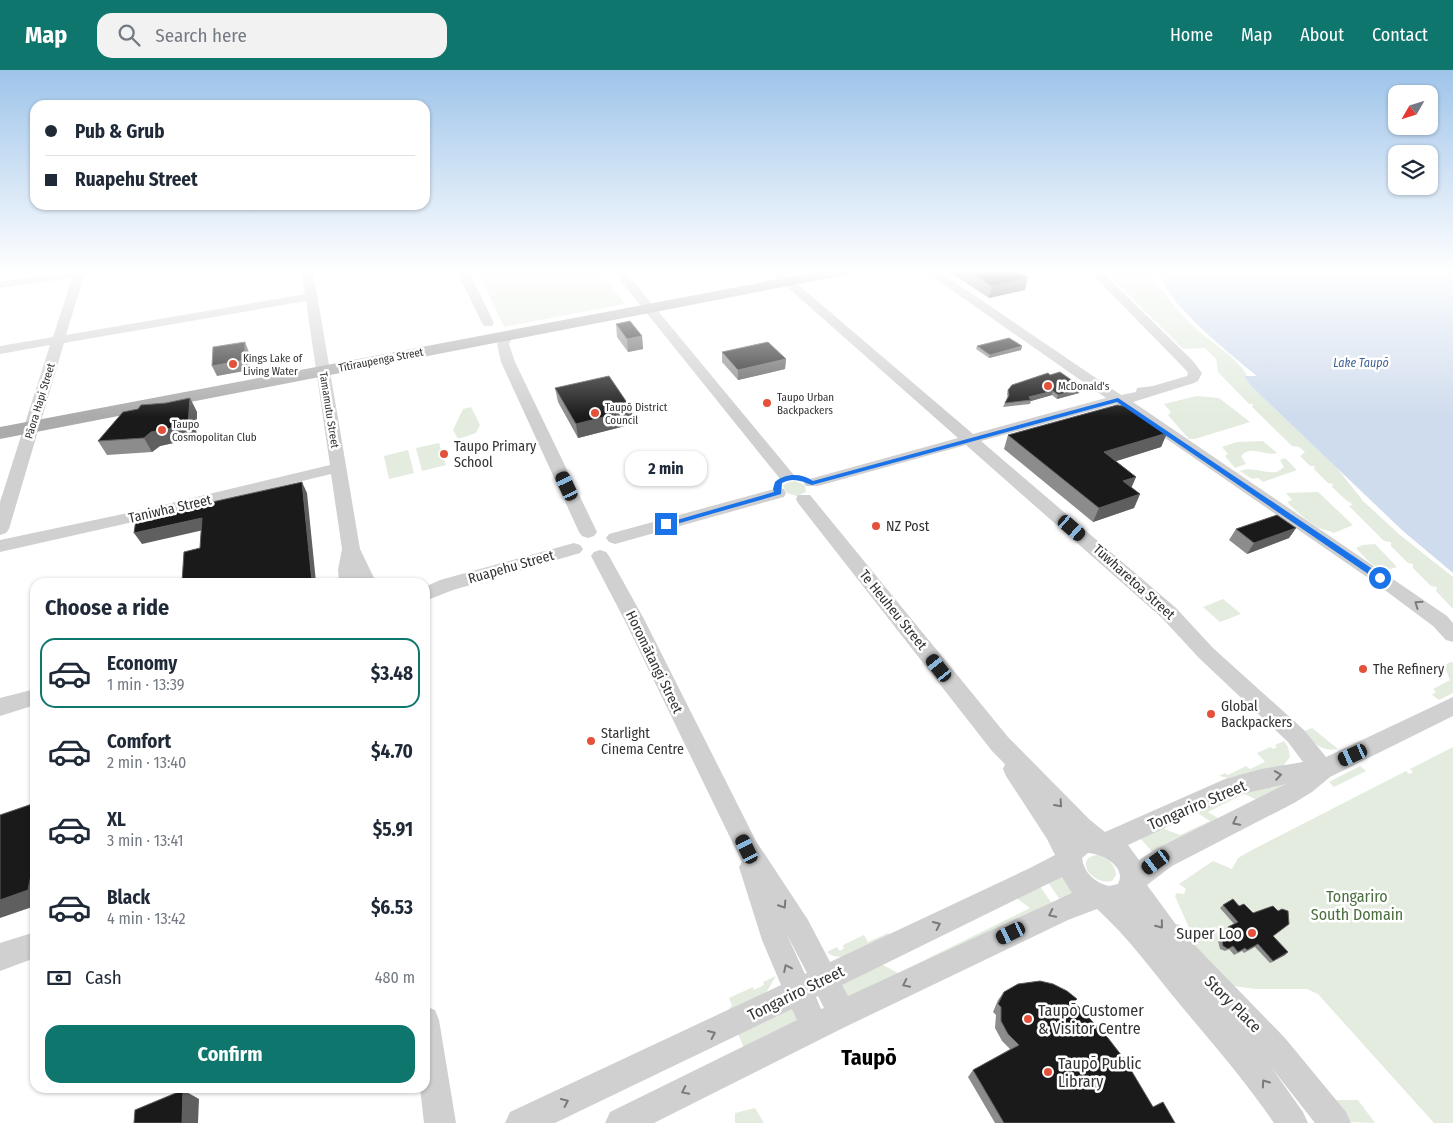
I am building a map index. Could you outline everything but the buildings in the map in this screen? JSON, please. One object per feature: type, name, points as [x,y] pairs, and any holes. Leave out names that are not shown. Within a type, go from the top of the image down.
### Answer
[{"type":"main road","name":"Tītīraupenga Street","points":[[0,433],[596,319]]},
{"type":"street","name":"Pāora Hapi Street","points":[[0,529],[66,319]]},
{"type":"street","points":[[0,350],[181,319]]},
{"type":"street","name":"Tamamutu Street","points":[[315,319],[351,549],[365,578]]},
{"type":"street","points":[[486,319],[488,323]]},
{"type":"street","points":[[658,319],[787,477]]},
{"type":"street","name":"Tūwharetoa Street","points":[[830,319],[1169,613],[1206,653],[1300,740],[1322,770]]},
{"type":"street","points":[[1000,319],[1427,611],[1453,635]]},
{"type":"street","points":[[614,538],[778,493],[792,500],[808,491],[970,440],[1118,400],[1135,398],[1154,390],[1189,380],[1194,375],[1194,370],[1143,319]]},
{"type":"street","points":[[507,336],[503,344],[508,362],[588,532]]},
{"type":"street","points":[[478,341],[496,348],[508,362]]},
{"type":"street","name":"Taniwha Street","points":[[0,546],[142,516],[338,468]]},
{"type":"street","points":[[778,493],[776,489],[778,482],[787,477],[804,478],[808,491]]},
{"type":"street","name":"Te Heuheu Street","points":[[808,491],[1000,744],[1082,828],[1101,844]]},
{"type":"street","points":[[601,530],[612,534],[616,542],[611,550],[600,556],[586,557],[574,549],[575,540],[588,532],[601,530]]},
{"type":"street","name":"Tamamutu Street","points":[[348,578],[347,570],[351,549]]},
{"type":"street","name":"Ruapehu Street","points":[[430,592],[447,584],[574,549]]},
{"type":"street","name":"Horomātangi Street","points":[[600,556],[634,619],[747,849],[798,929],[842,1014]]},
{"type":"street","name":"Ruapehu Street","points":[[430,586],[447,584]]},
{"type":"street","points":[[0,707],[30,698]]},
{"type":"street","name":"Tongariro Street","points":[[1132,883],[1156,862],[1286,796],[1304,785],[1322,770],[1453,706]]},
{"type":"street","name":"Te Heuheu Street","points":[[1000,744],[1018,776],[1056,831],[1070,860]]},
{"type":"street","name":"Tongariro Street","points":[[1101,844],[1125,836],[1225,789],[1275,775],[1322,770]]},
{"type":"street","points":[[621,1123],[815,1027],[1062,909],[1102,897],[1124,895],[1132,883],[1132,875],[1127,862],[1116,851],[1101,844],[1082,844],[1074,849],[1070,860],[1072,872],[1078,882],[1087,890],[1102,897]]},
{"type":"street","name":"Horomātangi Street","points":[[747,849],[769,925],[815,1027]]},
{"type":"street","name":"Tongariro Street","points":[[521,1123],[1039,877],[1070,860]]},
{"type":"street","name":"Story Place","points":[[1132,883],[1171,939],[1209,980],[1237,1006],[1275,1048],[1335,1123]]},
{"type":"street","name":"Story Place","points":[[1102,897],[1140,933],[1191,996],[1260,1075],[1292,1123]]},
{"type":"street","points":[[0,957],[30,947]]},
{"type":"street","points":[[430,1054],[440,1123]]},
{"type":"green space","points":[[500,319],[545,319],[504,327]]},
{"type":"green space","points":[[1153,319],[1186,319],[1236,361],[1247,375],[1245,376],[1252,387],[1337,468],[1363,501],[1400,535],[1453,577],[1453,609],[1436,591],[1437,587],[1431,586],[1413,568],[1413,564],[1408,563],[1391,546],[1391,542],[1384,541],[1349,506],[1352,505],[1351,503],[1332,487],[1333,484],[1328,483],[1314,469],[1315,466],[1310,466],[1300,456],[1305,452],[1299,447],[1292,446],[1252,407],[1253,404],[1249,404],[1218,372],[1216,359],[1205,348],[1183,349]]},
{"type":"green space","points":[[1197,396],[1219,398],[1250,422],[1195,439],[1189,439],[1168,415],[1171,412],[1164,404]]},
{"type":"green space","points":[[471,407],[480,425],[476,433],[458,439],[453,430],[463,409]]},
{"type":"green space","points":[[1263,441],[1277,453],[1249,451],[1241,456],[1246,464],[1235,468],[1225,456],[1228,454],[1222,447],[1237,442]]},
{"type":"green space","points":[[439,443],[446,465],[422,471],[416,448]]},
{"type":"green space","points":[[408,450],[414,473],[389,479],[384,456]]},
{"type":"green space","points":[[1285,458],[1297,470],[1263,482],[1258,478],[1252,479],[1240,471],[1249,469],[1277,472],[1284,467],[1280,460]]},
{"type":"green space","points":[[794,481],[805,485],[806,492],[797,496],[787,493],[783,486]]},
{"type":"green space","points":[[1318,492],[1353,525],[1334,533],[1321,529],[1298,513],[1287,502],[1292,500],[1286,493]]},
{"type":"green space","points":[[1375,544],[1397,567],[1383,571],[1369,562],[1356,548]]},
{"type":"green space","points":[[1223,599],[1241,614],[1220,622],[1203,607]]},
{"type":"green space","points":[[1453,662],[1453,693],[1439,700],[1432,695],[1436,692],[1433,689],[1450,680],[1444,665]]},
{"type":"green space","points":[[1312,728],[1338,749],[1322,748],[1302,732]]},
{"type":"green space","points":[[1284,741],[1288,747],[1290,757],[1283,766],[1228,778],[1219,776],[1225,773],[1228,775],[1246,766],[1250,769],[1265,762],[1257,753],[1270,747],[1273,749],[1277,747],[1275,745]]},
{"type":"green space","name":"Tongariro South Domain","points":[[1453,747],[1453,1123],[1434,1123],[1318,994],[1307,989],[1255,989],[1234,986],[1174,924],[1179,924],[1186,929],[1189,928],[1175,896],[1177,893],[1184,894],[1186,889],[1179,884],[1213,861],[1232,869],[1238,858],[1252,850],[1406,771],[1409,774],[1413,772],[1410,769]]},
{"type":"green space","points":[[1360,766],[1366,771],[1334,787],[1329,782]]},
{"type":"green space","points":[[1293,780],[1260,801],[1244,794],[1208,812],[1221,820],[1155,855],[1139,837],[1162,828],[1180,835],[1210,821],[1196,812],[1229,794]]},
{"type":"green space","points":[[1097,855],[1107,859],[1114,867],[1116,875],[1112,881],[1098,879],[1088,871],[1086,861],[1090,857]]},
{"type":"green space","points":[[1063,872],[1077,893],[1061,901],[1047,881]]},
{"type":"green space","points":[[1039,885],[1053,905],[844,998],[841,981],[881,964],[898,973],[1030,908],[1015,897]]},
{"type":"green space","points":[[888,933],[892,939],[850,956],[833,956],[827,952],[837,947],[840,951],[844,948],[843,945],[864,935],[868,942]]},
{"type":"green space","points":[[776,976],[764,996],[732,1015],[729,1008],[732,1006],[729,998],[753,987],[754,990],[764,985],[763,982]]},
{"type":"green space","points":[[793,1008],[800,1020],[747,1055],[736,1029]]},
{"type":"green space","points":[[1335,1100],[1358,1100],[1375,1123],[1348,1122]]},
{"type":"green space","points":[[755,1108],[764,1123],[735,1123],[735,1113]]},
{"type":"water","name":"Lake Taupō","points":[[1193,319],[1453,319],[1453,573],[1403,531],[1252,387],[1244,376],[1257,376]]},
{"type":"place","name":"Kings Lake of Living Water","points":[[233,364]]},
{"type":"place","name":"McDonald's","points":[[1048,386]]},
{"type":"place","name":"Taupo Urban Backpackers","points":[[767,403]]},
{"type":"place","name":"Taupō District Council","points":[[595,413]]},
{"type":"place","name":"Taupo Cosmopolitan Club","points":[[162,430]]},
{"type":"place","name":"Taupo Primary School","points":[[444,454]]},
{"type":"place","name":"NZ Post","points":[[876,526]]},
{"type":"place","name":"The Refinery","points":[[1363,669]]},
{"type":"place","name":"Global Backpackers","points":[[1211,714]]},
{"type":"place","name":"Starlight Cinema Centre","points":[[591,741]]},
{"type":"place","name":"Super Loo","points":[[1252,933]]},
{"type":"place","name":"Taupō Customer & Visitor Centre","points":[[1028,1019]]},
{"type":"place","name":"Taupō Public Library","points":[[1048,1072]]},
{"type":"district","name":"Taupō","points":[[869,1057]]},
{"type":"route","points":[[666,524],[778,493],[776,486],[778,482],[787,477],[804,478],[812,483],[1118,400],[1380,578]]}]
